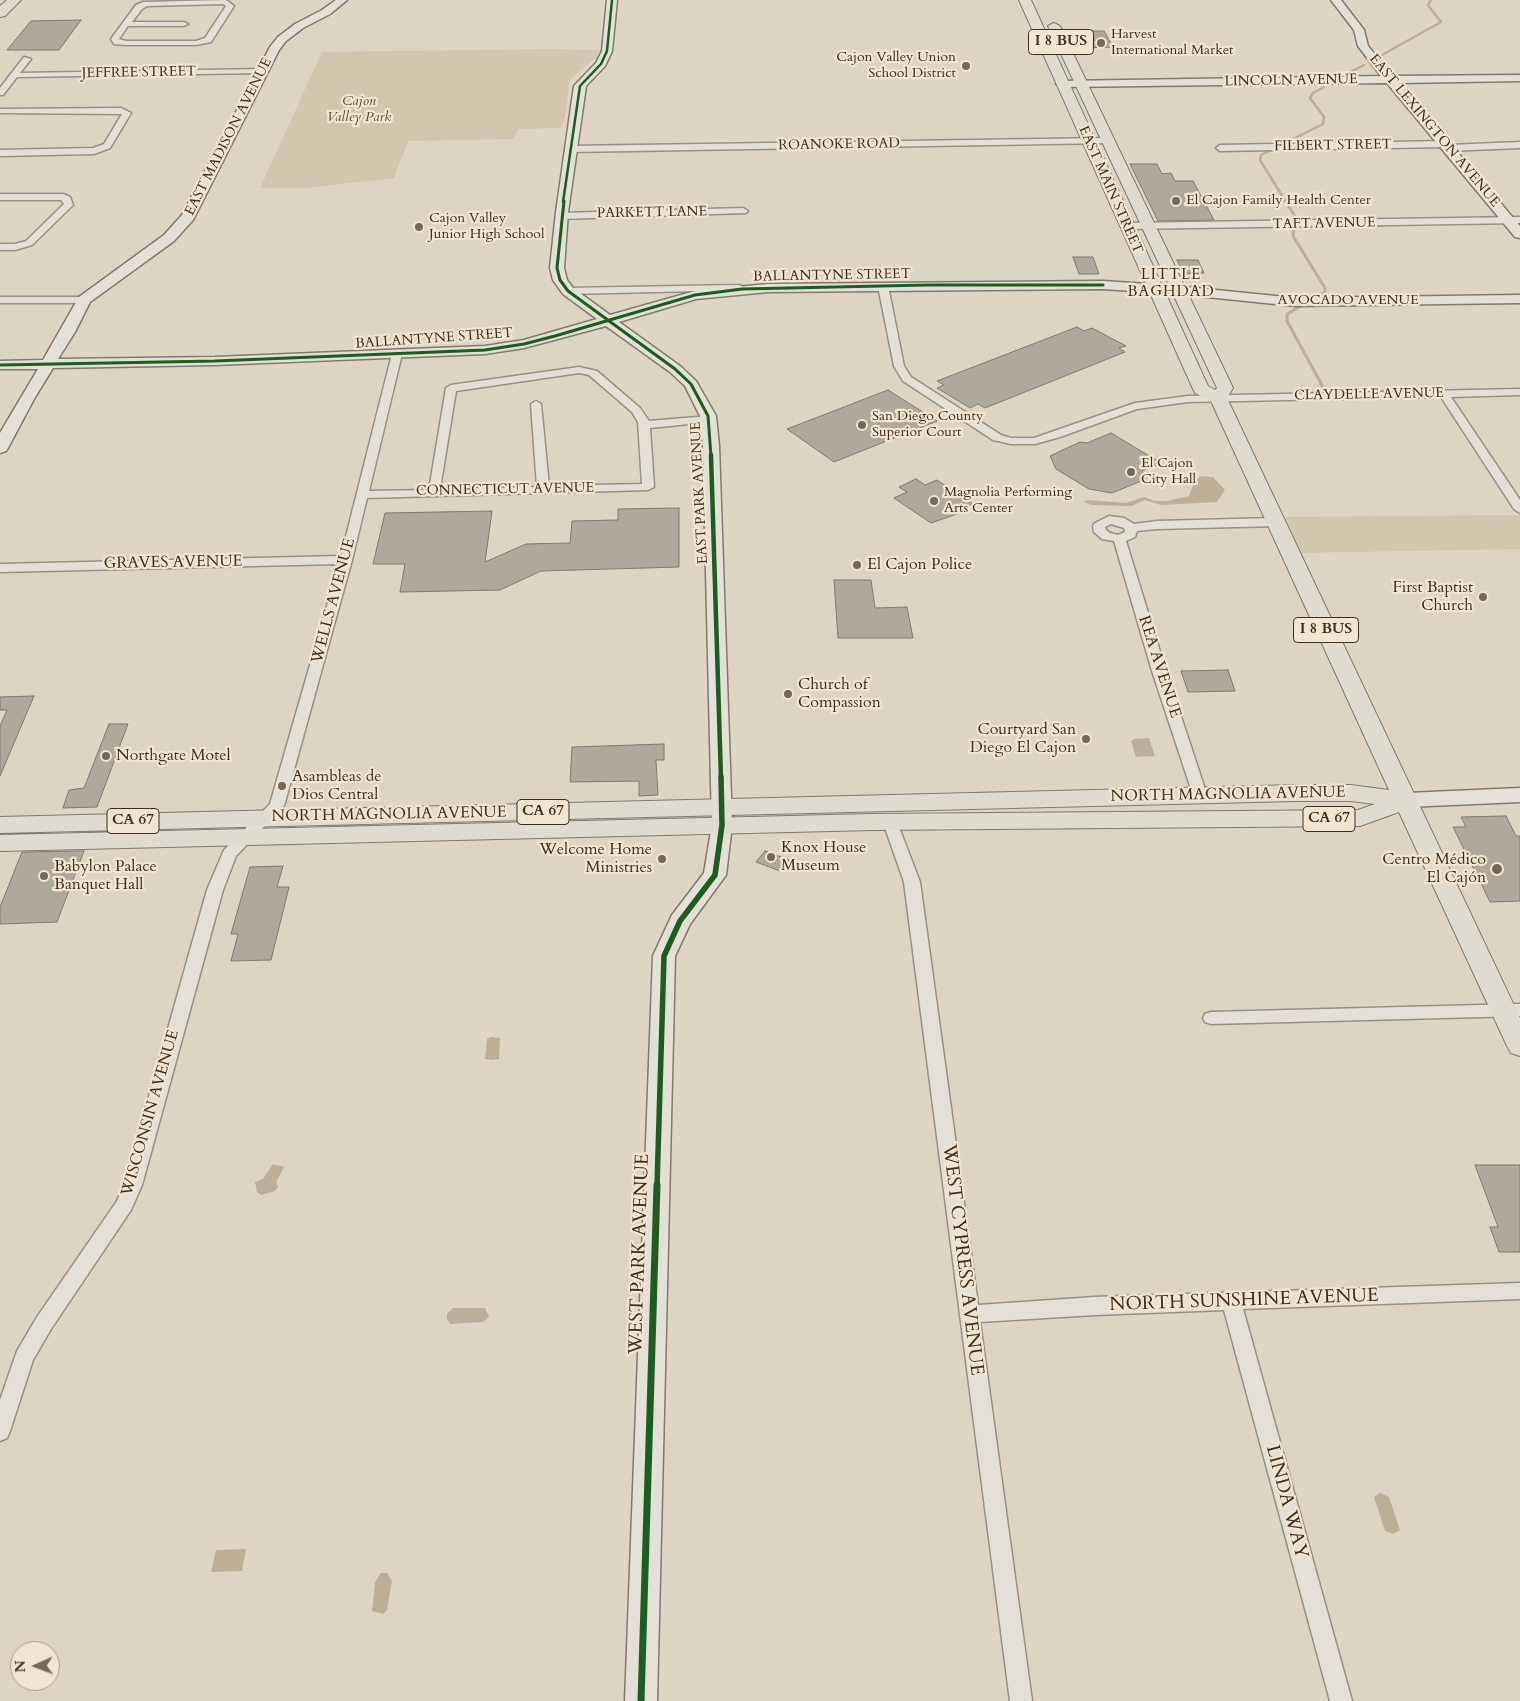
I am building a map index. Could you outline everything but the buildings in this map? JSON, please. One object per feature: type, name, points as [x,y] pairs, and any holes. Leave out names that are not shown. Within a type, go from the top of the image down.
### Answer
[{"type":"highway","points":[[0,13],[15,0]]},
{"type":"main road","name":"EAST MAIN STREET","points":[[1025,0],[1200,389],[1218,398],[1406,800]]},
{"type":"main road","name":"EAST MAIN STREET","points":[[1049,17],[1225,388],[1218,398]]},
{"type":"main road","points":[[1046,46],[1064,46]]},
{"type":"main road","name":"NORTH MAGNOLIA AVENUE","points":[[0,843],[247,836],[722,816],[890,822],[1200,796],[1350,793],[1406,800]]},
{"type":"main road","points":[[1165,820],[1194,811],[1200,804],[1200,796]]},
{"type":"main road","name":"NORTH MAGNOLIA AVENUE","points":[[0,825],[265,818],[722,816],[1004,812],[1165,820],[1360,818],[1406,800]]},
{"type":"main road","name":"I 8 BUS","points":[[1406,800],[1512,1010],[1520,1046]]},
{"type":"street","name":"EAST MADISON AVENUE","points":[[0,448],[26,399],[63,340],[84,300],[169,238],[188,217],[274,49],[282,39],[342,0]]},
{"type":"street","points":[[612,0],[607,51],[601,64],[580,86],[561,216],[557,268],[560,280],[568,292],[768,288]]},
{"type":"street","name":"EAST LEXINGTON AVENUE","points":[[1336,0],[1359,30],[1363,46],[1447,146],[1514,220],[1520,234]]},
{"type":"street","points":[[187,1],[229,4],[211,38],[208,40],[126,44],[117,42],[115,39],[126,24],[139,7],[146,4],[187,1]]},
{"type":"street","points":[[126,24],[184,24]]},
{"type":"street","points":[[0,93],[27,59]]},
{"type":"street","name":"JEFFREE STREET","points":[[14,75],[263,71]]},
{"type":"street","name":"LINCOLN AVENUE","points":[[1062,84],[1520,78]]},
{"type":"street","points":[[0,112],[121,110],[128,113],[106,146],[88,152],[0,153]]},
{"type":"street","name":"ROANOKE ROAD","points":[[570,149],[1107,141]]},
{"type":"street","name":"FILBERT STREET","points":[[1220,148],[1520,146]]},
{"type":"street","points":[[0,197],[63,197],[67,199],[69,205],[29,243],[15,247],[0,247]]},
{"type":"street","name":"PARKETT LANE","points":[[561,216],[743,211]]},
{"type":"street","name":"TAFT AVENUE","points":[[1127,226],[1514,220]]},
{"type":"street","name":"BALLANTYNE STREET","points":[[0,365],[215,361],[485,350],[524,344],[611,321],[695,295],[768,288],[1103,285],[1177,290]]},
{"type":"street","name":"CLAYDELLE AVENUE","points":[[883,286],[898,366],[907,379],[997,438],[1011,441],[1035,441],[1135,406],[1188,399],[1520,392]]},
{"type":"street","name":"AVOCADO AVENUE","points":[[1177,290],[1295,302],[1520,299]]},
{"type":"street","name":"EAST PARK AVENUE","points":[[568,292],[611,321],[675,369],[691,384],[709,419],[714,518],[722,816]]},
{"type":"street","points":[[0,300],[84,300]]},
{"type":"street","name":"WELLS AVENUE","points":[[247,836],[277,806],[346,560],[397,354]]},
{"type":"street","points":[[434,492],[448,397],[451,388],[579,370],[593,373],[636,410],[644,425],[709,419]]},
{"type":"street","points":[[1444,394],[1520,509]]},
{"type":"street","points":[[536,404],[544,489]]},
{"type":"street","name":"CONNECTICUT AVENUE","points":[[362,494],[648,487],[644,425]]},
{"type":"street","points":[[1114,520],[1125,522],[1131,528],[1132,531],[1129,536],[1119,539],[1102,534],[1098,529],[1104,522],[1114,520]]},
{"type":"street","points":[[1131,528],[1158,525],[1276,522]]},
{"type":"street","name":"REA AVENUE","points":[[1119,539],[1159,671],[1200,796]]},
{"type":"street","name":"GRAVES AVENUE","points":[[0,568],[346,560]]},
{"type":"street","points":[[1406,800],[1520,794]]},
{"type":"street","name":"WEST PARK AVENUE","points":[[641,1701],[664,956],[680,921],[715,875],[722,816]]},
{"type":"street","name":"WEST CYPRESS AVENUE","points":[[890,822],[912,882],[1021,1701]]},
{"type":"street","name":"WISCONSIN AVENUE","points":[[0,1431],[24,1357],[44,1323],[125,1204],[133,1185],[215,890],[229,854],[247,836]]},
{"type":"street","points":[[1211,1018],[1512,1010]]},
{"type":"street","name":"NORTH SUNSHINE AVENUE","points":[[968,1314],[1095,1306],[1520,1291]]},
{"type":"street","name":"LINDA WAY","points":[[1231,1302],[1341,1701]]},
{"type":"green space","name":"Cajon Valley Park","points":[[600,50],[595,58],[570,80],[565,118],[561,128],[518,129],[514,139],[408,141],[394,178],[307,188],[260,188],[322,52]]},
{"type":"green space","points":[[1520,515],[1520,549],[1296,553],[1279,517]]},
{"type":"shaded area","points":[[1201,476],[1213,477],[1225,490],[1217,502],[1161,505],[1145,500],[1131,506],[1092,505],[1084,502],[1088,500],[1126,503],[1144,497],[1155,501],[1167,501],[1189,496],[1194,482]]},
{"type":"shaded area","points":[[1149,738],[1155,756],[1136,757],[1131,741]]},
{"type":"shaded area","points":[[491,1037],[500,1038],[499,1059],[485,1059],[487,1039]]},
{"type":"shaded area","points":[[273,1164],[284,1167],[276,1182],[278,1187],[275,1191],[261,1195],[257,1192],[255,1182],[263,1179]]},
{"type":"shaded area","points":[[453,1308],[485,1308],[489,1317],[483,1322],[450,1324],[447,1314]]},
{"type":"shaded area","points":[[1380,1493],[1389,1497],[1400,1530],[1393,1534],[1385,1531],[1374,1497]]},
{"type":"shaded area","points":[[246,1549],[242,1571],[211,1572],[216,1550]]},
{"type":"shaded area","points":[[381,1573],[387,1573],[392,1581],[387,1610],[383,1614],[372,1611],[375,1582]]},
{"type":"waterway","points":[[1382,55],[1441,22],[1428,5],[1431,0]]},
{"type":"waterway","points":[[1343,76],[1364,65]]},
{"type":"waterway","points":[[1286,202],[1260,160],[1261,155],[1323,124],[1324,117],[1310,98],[1313,93],[1324,87]]},
{"type":"waterway","points":[[1285,201],[1295,216],[1293,236],[1325,288],[1325,292],[1287,314],[1287,321],[1323,387]]},
{"type":"cycle path","points":[[612,0],[607,51],[601,64],[580,86],[562,212],[557,268],[560,280],[568,291],[675,369],[691,384],[708,416],[711,446],[722,825],[715,875],[680,921],[664,956],[641,1701]]},
{"type":"cycle path","points":[[0,365],[215,361],[485,350],[524,344],[555,336],[695,295],[742,289],[928,285],[1103,285]]},
{"type":"place","name":"Harvest International Market","points":[[1101,43]]},
{"type":"place","name":"Cajon Valley Union School District","points":[[966,66]]},
{"type":"place","name":"El Cajon Family Health Center","points":[[1176,201]]},
{"type":"place","name":"Cajon Valley Junior High School","points":[[419,227]]},
{"type":"place","name":"San Diego County Superior Court","points":[[862,425]]},
{"type":"place","name":"El Cajon City Hall","points":[[1131,472]]},
{"type":"place","name":"Magnolia Performing Arts Center","points":[[934,501]]},
{"type":"place","name":"El Cajon Police","points":[[857,565]]},
{"type":"place","name":"First Baptist Church","points":[[1483,597]]},
{"type":"place","name":"Church of Compassion","points":[[788,694]]},
{"type":"place","name":"Courtyard San Diego El Cajon","points":[[1086,739]]},
{"type":"place","name":"Northgate Motel","points":[[106,756]]},
{"type":"place","name":"Asambleas de Dios Central","points":[[282,786]]},
{"type":"place","name":"Knox House Museum","points":[[771,857]]},
{"type":"place","name":"Welcome Home Ministries","points":[[662,859]]},
{"type":"place","name":"Centro Médico El Cajón","points":[[1497,869]]},
{"type":"place","name":"Babylon Palace Banquet Hall","points":[[44,876]]},
{"type":"district","name":"LITTLE BAGHDAD","points":[[1171,284]]}]
